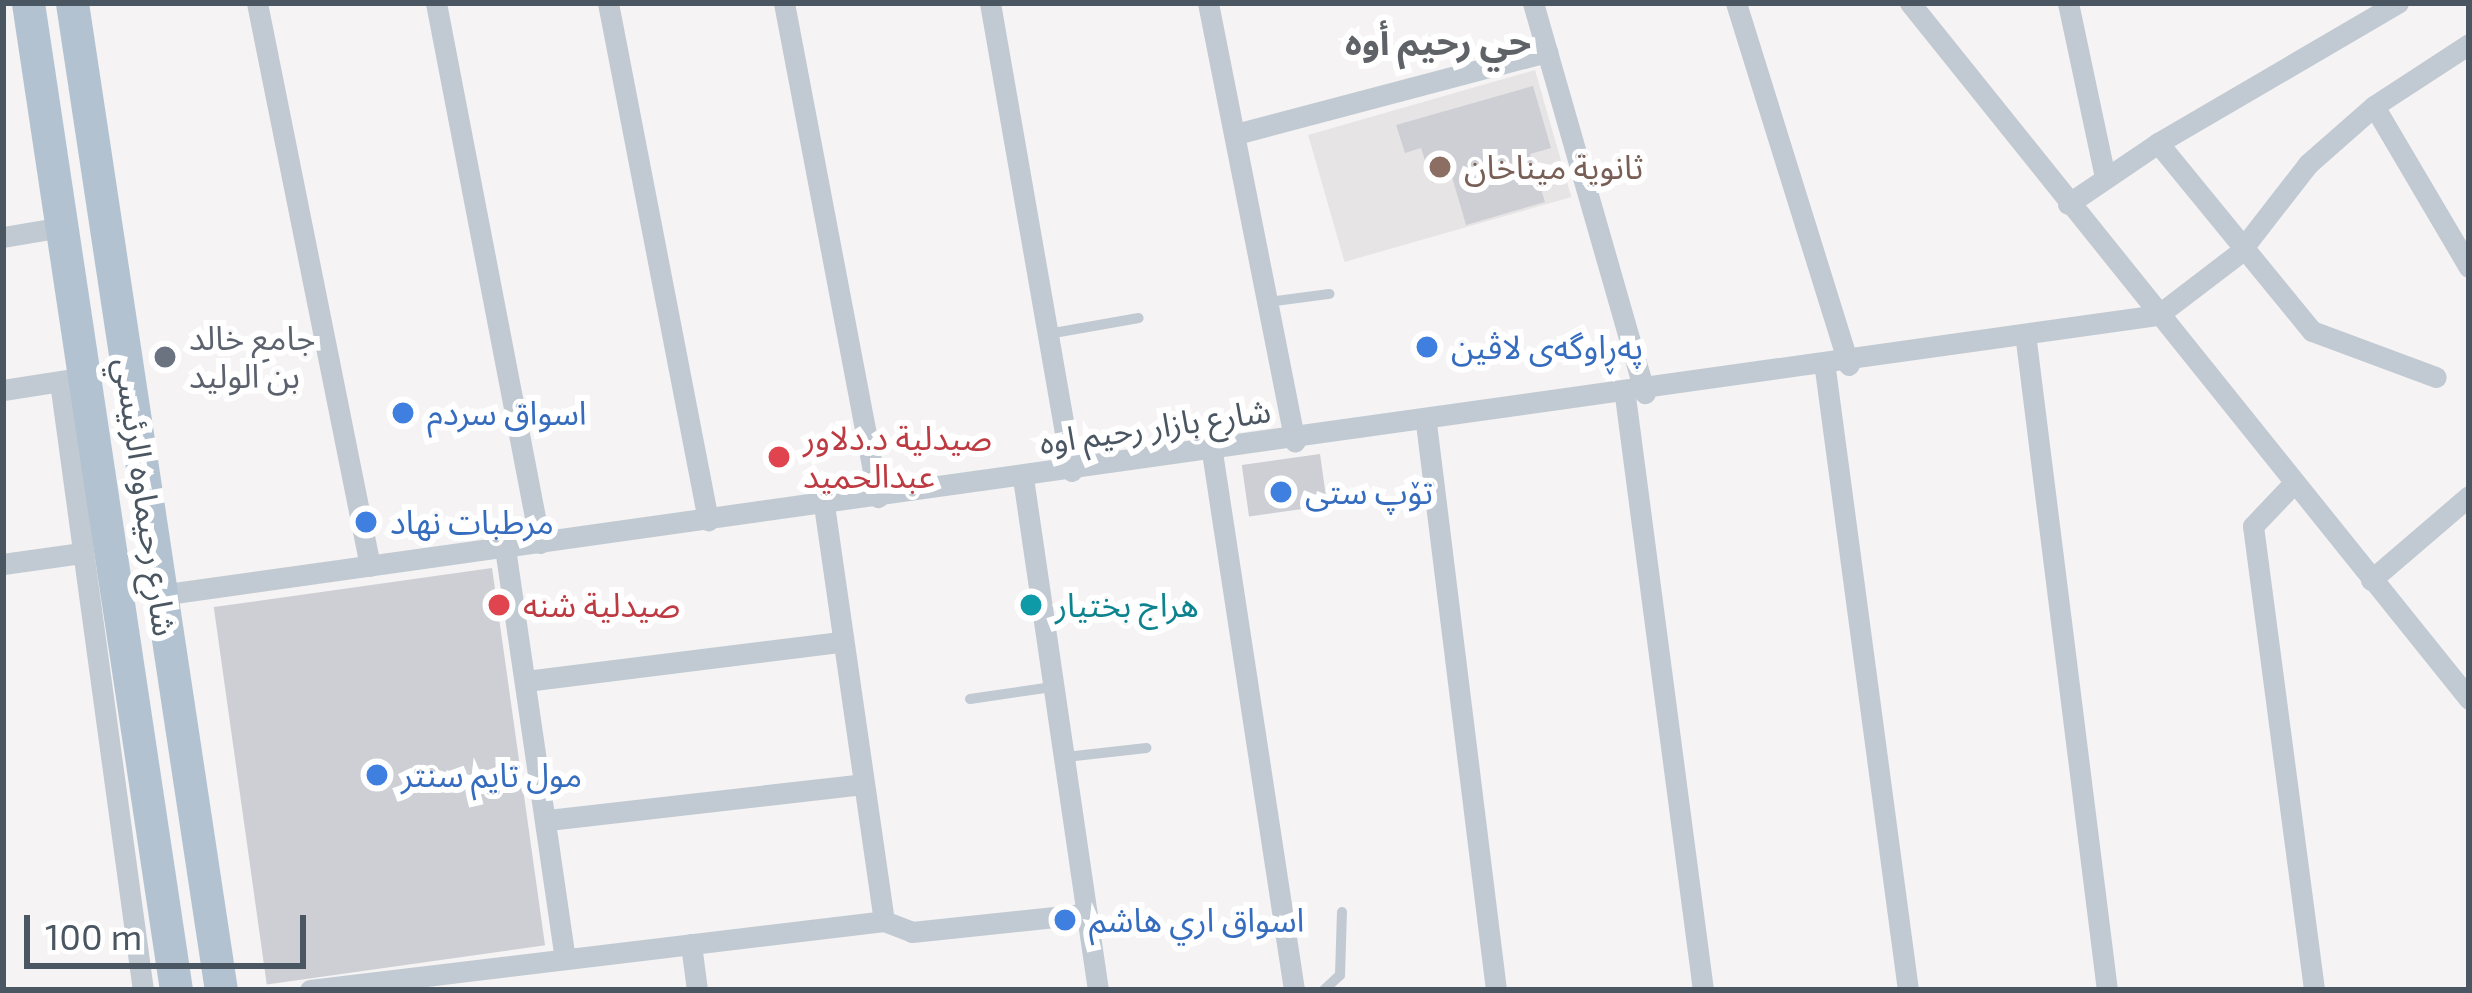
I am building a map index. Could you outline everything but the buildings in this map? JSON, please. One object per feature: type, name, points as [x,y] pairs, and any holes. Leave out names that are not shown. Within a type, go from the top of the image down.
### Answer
[{"type":"main road","name":"شارع رحيماوه الرئيسي","points":[[28,3],[62,227],[72,380],[176,990]]},
{"type":"main road","name":"شارع رحيماوه الرئيسي","points":[[72,3],[221,990]]},
{"type":"street","points":[[257,3],[370,566]]},
{"type":"street","points":[[436,3],[540,543]]},
{"type":"street","points":[[608,3],[708,520]]},
{"type":"street","points":[[784,3],[878,497]]},
{"type":"street","points":[[990,3],[1072,471]]},
{"type":"street","points":[[1208,3],[1295,441]]},
{"type":"street","points":[[1533,3],[1635,394],[1703,990]]},
{"type":"street","points":[[1736,3],[1849,365]]},
{"type":"street","points":[[2068,3],[2105,177]]},
{"type":"street","points":[[2068,204],[2158,143],[2398,3]]},
{"type":"street","points":[[1920,7],[2068,204],[2291,486],[2469,697]]},
{"type":"street","points":[[2158,314],[2239,253],[2308,164],[2374,106],[2469,44]]},
{"type":"street","points":[[1236,134],[1547,52]]},
{"type":"street","points":[[2374,106],[2469,267]]},
{"type":"street","points":[[2158,143],[2239,253],[2312,331],[2436,377]]},
{"type":"street","points":[[3,237],[62,227]]},
{"type":"street","name":"شارع بازار رحيم اوه","points":[[160,595],[2026,341],[2158,314]]},
{"type":"street","points":[[2026,341],[2107,990]]},
{"type":"street","points":[[1825,369],[1908,990]]},
{"type":"street","points":[[3,390],[72,380],[81,553],[143,990]]},
{"type":"street","points":[[1426,423],[1496,990]]},
{"type":"street","points":[[1212,452],[1294,990]]},
{"type":"street","points":[[1023,478],[1066,757],[1083,914],[1098,990]]},
{"type":"street","points":[[2291,486],[2254,526],[2314,990]]},
{"type":"street","points":[[2372,580],[2469,496]]},
{"type":"street","points":[[824,505],[884,920]]},
{"type":"street","points":[[505,548],[565,959]]},
{"type":"street","points":[[3,564],[81,553]]},
{"type":"street","points":[[526,681],[841,643]]},
{"type":"street","points":[[548,820],[862,784]]},
{"type":"street","points":[[310,990],[385,986],[884,920],[912,932],[1083,914]]},
{"type":"street","points":[[691,944],[697,990]]},
{"type":"lane","points":[[1268,302],[1329,294]]},
{"type":"lane","points":[[1048,334],[1139,318]]},
{"type":"lane","points":[[970,699],[1055,686]]},
{"type":"lane","points":[[1066,757],[1145,748]]},
{"type":"lane","points":[[1324,990],[1340,975],[1342,912]]},
{"type":"shaded area","name":"ثانوية ميناخان","points":[[1535,70],[1571,197],[1345,262],[1308,135]]},
{"type":"place","name":"ثانوية ميناخان","points":[[1440,167]]},
{"type":"place","name":"پەڕاوگەی لاڤین","points":[[1427,347]]},
{"type":"place","name":"جامع خالد بن الوليد","points":[[165,357]]},
{"type":"place","name":"اسواق سردم","points":[[403,413]]},
{"type":"place","name":"صيدلية د.دلاور عبدالحميد","points":[[779,457]]},
{"type":"place","name":"تۆپ ستی","points":[[1281,492]]},
{"type":"place","name":"مرطبات نهاد","points":[[366,522]]},
{"type":"place","name":"صيدلية شنه","points":[[499,605]]},
{"type":"place","name":"هراج بختيار","points":[[1031,605]]},
{"type":"place","name":"مول تايم سنتر","points":[[377,775]]},
{"type":"place","name":"اسواق اري هاشم","points":[[1065,920]]},
{"type":"district","name":"حي رحيم أوه","points":[[1438,41]]}]
